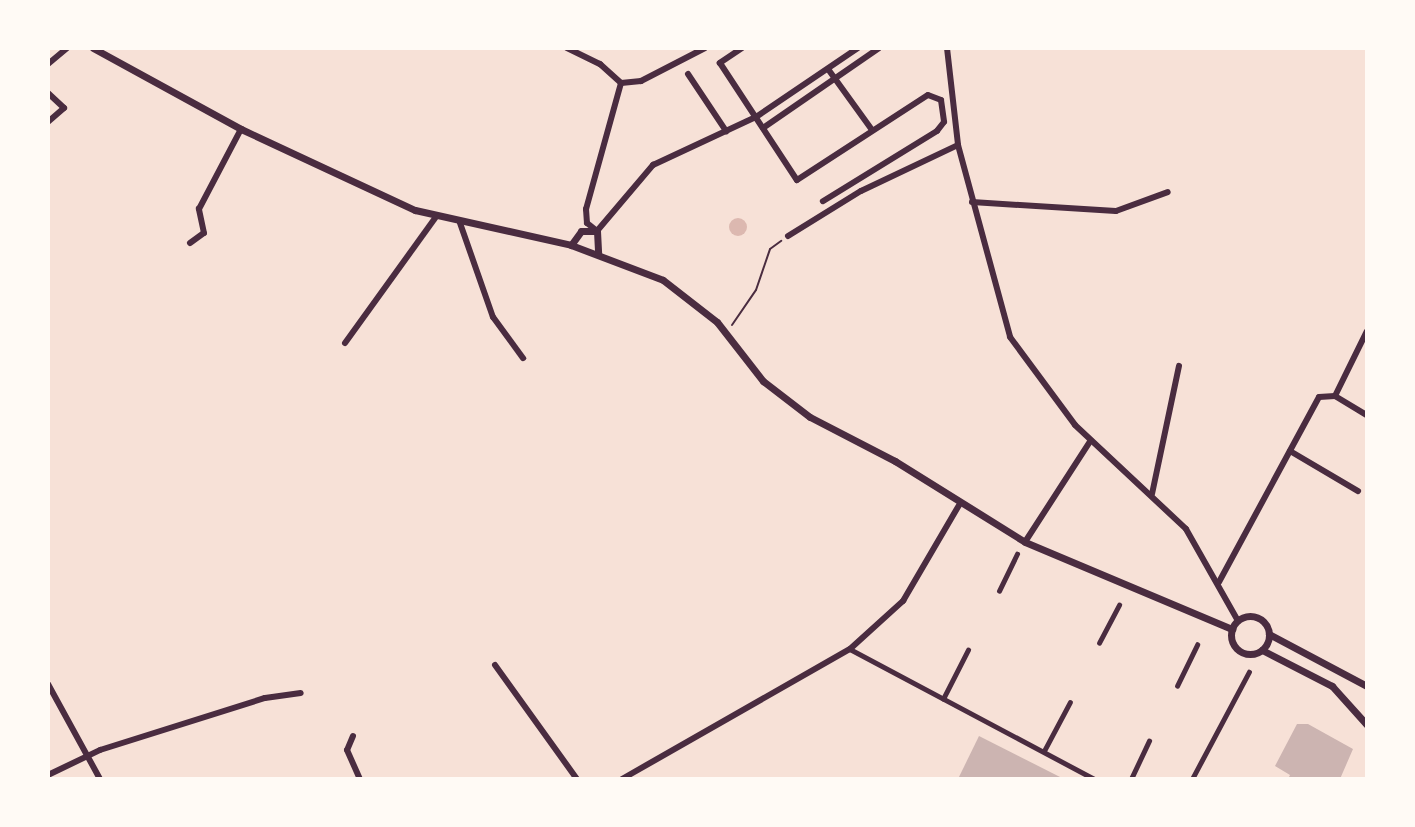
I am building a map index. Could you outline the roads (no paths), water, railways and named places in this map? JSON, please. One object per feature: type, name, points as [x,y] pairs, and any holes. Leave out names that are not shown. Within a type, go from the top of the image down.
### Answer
[{"type":"street","points":[[48,64],[67,48]]},
{"type":"street","points":[[93,48],[241,129],[436,218],[571,245],[598,253],[663,280],[727,332],[781,398],[896,461],[959,505],[1025,542],[1232,629],[1239,650],[1262,650],[1332,686],[1367,725]]},
{"type":"street","points":[[567,48],[600,64],[621,82],[641,81],[705,48]]},
{"type":"street","points":[[742,48],[720,63],[797,180],[928,95],[941,100],[944,122],[937,131],[823,201]]},
{"type":"street","points":[[598,253],[597,231],[653,165],[756,117],[858,48]]},
{"type":"street","points":[[763,128],[879,48]]},
{"type":"street","points":[[947,48],[957,145],[1010,337],[1050,395],[1091,440],[1152,494],[1186,529],[1220,582],[1222,600],[1238,621]]},
{"type":"street","points":[[828,69],[872,130]]},
{"type":"street","points":[[688,74],[726,131]]},
{"type":"street","points":[[597,231],[587,223],[586,208],[621,82]]},
{"type":"street","points":[[48,93],[64,108],[48,122]]},
{"type":"street","points":[[190,243],[204,233],[199,209],[241,129]]},
{"type":"street","points":[[788,236],[861,191],[957,145]]},
{"type":"street","points":[[972,202],[1116,211],[1168,192]]},
{"type":"street","points":[[345,343],[436,218]]},
{"type":"street","points":[[460,223],[494,317],[523,358]]},
{"type":"street","points":[[571,245],[581,231],[597,231]]},
{"type":"street","points":[[1335,396],[1367,331]]},
{"type":"street","points":[[1152,494],[1179,366]]},
{"type":"street","points":[[1220,582],[1319,397],[1335,396],[1367,415]]},
{"type":"street","points":[[1025,542],[1091,440]]},
{"type":"street","points":[[1290,451],[1358,491]]},
{"type":"street","points":[[622,779],[850,649],[903,601],[959,505]]},
{"type":"street","points":[[999,591],[1017,554]]},
{"type":"street","points":[[1099,643],[1119,605]]},
{"type":"street","points":[[1232,629],[1238,621],[1260,619],[1269,634],[1367,686]]},
{"type":"street","points":[[1262,650],[1269,634]]},
{"type":"street","points":[[1178,686],[1197,645]]},
{"type":"street","points":[[850,649],[1095,779]]},
{"type":"street","points":[[943,699],[968,651]]},
{"type":"street","points":[[495,666],[577,779]]},
{"type":"street","points":[[1192,779],[1249,672]]},
{"type":"street","points":[[48,684],[86,744],[88,757],[100,779]]},
{"type":"street","points":[[48,775],[88,757],[265,698],[301,693]]},
{"type":"street","points":[[1044,752],[1070,702]]},
{"type":"street","points":[[353,736],[347,750],[360,779]]},
{"type":"street","points":[[1131,779],[1149,741]]}]
